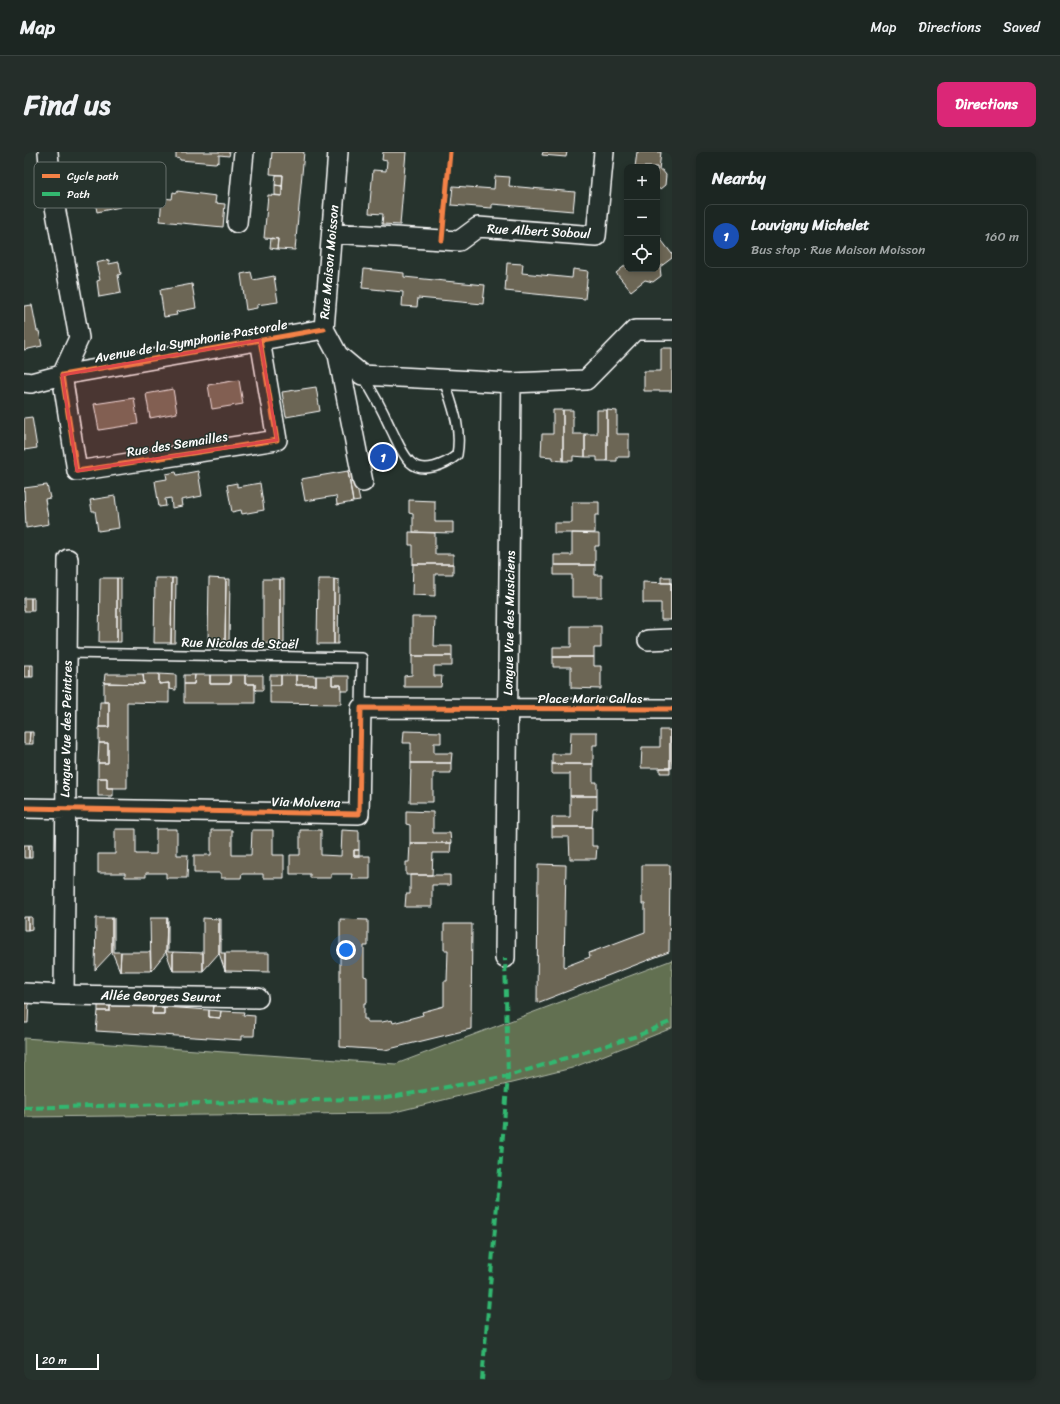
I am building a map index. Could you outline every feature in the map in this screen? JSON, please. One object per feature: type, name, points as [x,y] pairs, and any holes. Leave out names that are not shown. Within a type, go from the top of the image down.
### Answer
[{"type":"street","points":[[48,152],[49,162]]},
{"type":"street","points":[[237,223],[244,152]]},
{"type":"street","name":"Rue Maison Moisson","points":[[338,152],[324,329],[338,355],[362,375]]},
{"type":"street","name":"Rue Albert Soboul","points":[[332,233],[459,241],[478,227],[596,236],[604,152]]},
{"type":"street","points":[[55,208],[79,338],[62,375]]},
{"type":"street","name":"Avenue de la Symphonie Pastorale","points":[[24,382],[31,383],[62,375],[324,329]]},
{"type":"street","points":[[362,375],[511,383],[586,380],[636,330],[672,330]]},
{"type":"street","name":"Rue des Semailles","points":[[62,375],[77,472],[276,440],[260,340]]},
{"type":"street","points":[[338,355],[363,482]]},
{"type":"street","name":"Longue Vue des Musiciens","points":[[505,958],[511,383]]},
{"type":"street","name":"Longue Vue des Peintres","points":[[64,995],[68,560]]},
{"type":"street","points":[[648,640],[672,639]]},
{"type":"street","points":[[361,708],[508,708]]},
{"type":"street","name":"Via Molvena","points":[[24,808],[360,814],[361,708]]},
{"type":"street","name":"Place Maria Callas","points":[[508,708],[672,709]]},
{"type":"street","name":"Allée Georges Seurat","points":[[24,993],[258,998]]},
{"type":"lane","points":[[362,375],[374,394],[400,448],[410,462],[426,468],[448,462],[457,455],[460,441],[457,422],[444,380]]},
{"type":"lane","name":"Rue Nicolas de Staël","points":[[67,653],[362,658],[361,708]]},
{"type":"highlighted area","points":[[260,340],[277,440],[77,471],[62,375]]},
{"type":"green space","points":[[672,960],[672,1028],[572,1068],[391,1113],[24,1117],[24,1038],[396,1064]]},
{"type":"building","points":[[176,152],[230,152],[229,156],[219,155],[219,162],[215,163],[180,160],[176,158]]},
{"type":"building","points":[[272,152],[304,152],[295,250],[277,249],[278,239],[264,238],[268,195],[282,196],[283,175],[270,174]]},
{"type":"building","points":[[383,152],[406,152],[400,225],[382,224],[383,214],[369,213],[373,170],[386,171],[387,161],[382,160]]},
{"type":"building","points":[[543,152],[567,152],[566,157],[542,155]]},
{"type":"building","points":[[637,152],[661,152],[660,164],[635,164]]},
{"type":"building","points":[[660,170],[662,170],[666,175],[665,185],[660,189]]},
{"type":"building","points":[[276,175],[283,175],[282,186],[275,185]]},
{"type":"building","points":[[495,176],[510,177],[509,186],[575,192],[573,211],[492,204],[492,208],[451,205],[453,186],[494,189]]},
{"type":"building","points":[[275,185],[282,186],[282,196],[275,195]]},
{"type":"building","points":[[177,191],[216,196],[215,203],[225,204],[223,227],[160,221],[161,208],[166,208],[166,198],[172,199],[173,192],[177,193]]},
{"type":"building","points":[[96,208],[115,208],[97,212]]},
{"type":"building","points":[[271,238],[278,239],[277,249],[270,248]]},
{"type":"building","points":[[660,238],[672,254],[672,258],[660,267]]},
{"type":"building","points":[[109,260],[109,264],[119,262],[121,274],[118,275],[121,293],[99,297],[97,281],[100,280],[96,263]]},
{"type":"building","points":[[507,263],[523,264],[522,273],[572,278],[573,269],[588,271],[585,299],[505,291]]},
{"type":"building","points":[[624,266],[624,272],[660,272],[660,267],[661,276],[653,282],[645,280],[631,291],[616,273]]},
{"type":"building","points":[[364,269],[404,273],[404,277],[485,285],[483,304],[418,298],[417,307],[402,306],[403,292],[362,288]]},
{"type":"building","points":[[251,272],[253,280],[274,276],[278,302],[257,305],[257,308],[246,310],[241,274]]},
{"type":"building","points":[[192,284],[196,308],[176,312],[177,315],[164,317],[160,290]]},
{"type":"building","points":[[32,305],[37,331],[39,331],[42,346],[24,350],[24,306]]},
{"type":"building","points":[[661,348],[672,348],[672,391],[644,391],[644,371],[661,371]]},
{"type":"building","points":[[239,380],[243,404],[212,409],[208,385]]},
{"type":"building","points":[[316,387],[320,411],[286,417],[282,392]]},
{"type":"building","points":[[173,389],[177,413],[150,418],[146,394]]},
{"type":"building","points":[[134,398],[138,424],[99,430],[94,404]]},
{"type":"building","points":[[553,410],[563,410],[563,461],[553,460],[553,457],[541,456],[542,434],[553,434]]},
{"type":"building","points":[[563,410],[573,410],[573,434],[585,434],[585,457],[573,456],[573,461],[563,461]]},
{"type":"building","points":[[597,410],[607,410],[607,461],[597,461],[597,457],[585,457],[585,434],[597,434]]},
{"type":"building","points":[[607,410],[617,411],[617,434],[629,434],[629,457],[617,457],[617,461],[607,461]]},
{"type":"building","points":[[32,417],[37,448],[24,450],[24,418]]},
{"type":"building","points":[[353,470],[360,501],[353,502],[348,471]]},
{"type":"building","points":[[198,471],[202,496],[181,500],[182,506],[172,508],[171,498],[165,499],[166,506],[159,507],[155,481],[167,479],[166,474],[176,472],[177,475]]},
{"type":"building","points":[[348,471],[353,502],[337,505],[336,496],[305,501],[301,479]]},
{"type":"building","points":[[237,483],[237,487],[260,483],[264,510],[242,514],[241,510],[232,512],[227,485]]},
{"type":"building","points":[[47,485],[50,498],[45,499],[49,524],[26,528],[24,488]]},
{"type":"building","points":[[115,496],[119,528],[98,531],[95,511],[92,511],[90,500]]},
{"type":"building","points":[[409,500],[435,501],[435,522],[453,522],[453,533],[413,532],[413,514],[409,513]]},
{"type":"building","points":[[572,502],[599,502],[599,515],[595,515],[595,533],[554,533],[554,523],[572,523]]},
{"type":"building","points":[[409,532],[435,533],[435,554],[453,554],[453,564],[413,564],[413,545],[409,545]]},
{"type":"building","points":[[572,533],[599,534],[599,546],[595,546],[595,565],[554,565],[554,555],[572,555]]},
{"type":"building","points":[[413,564],[453,564],[453,574],[435,574],[435,596],[412,595]]},
{"type":"building","points":[[554,565],[595,565],[595,575],[602,575],[602,597],[572,597],[572,575],[554,575]]},
{"type":"building","points":[[661,577],[671,577],[671,583],[661,583]]},
{"type":"building","points":[[100,578],[117,578],[117,642],[99,642]]},
{"type":"building","points":[[117,578],[121,578],[121,642],[117,642]]},
{"type":"building","points":[[155,578],[172,578],[171,643],[154,643]]},
{"type":"building","points":[[172,578],[176,578],[175,643],[171,643]]},
{"type":"building","points":[[209,578],[226,579],[225,643],[208,643]]},
{"type":"building","points":[[226,579],[230,579],[229,643],[225,643]]},
{"type":"building","points":[[263,579],[280,579],[280,644],[263,643]]},
{"type":"building","points":[[280,579],[284,579],[284,643],[280,644]]},
{"type":"building","points":[[318,579],[334,579],[334,644],[317,644]]},
{"type":"building","points":[[334,579],[339,580],[338,644],[334,644]]},
{"type":"building","points":[[643,582],[671,583],[671,620],[661,620],[661,603],[643,603]]},
{"type":"building","points":[[672,583],[672,620],[671,620]]},
{"type":"building","points":[[24,598],[31,598],[31,611],[24,611]]},
{"type":"building","points":[[31,598],[34,598],[34,611],[31,611]]},
{"type":"building","points":[[412,617],[435,617],[434,646],[452,646],[452,656],[412,656]]},
{"type":"building","points":[[571,626],[601,626],[601,648],[594,648],[594,657],[553,657],[553,647],[571,647]]},
{"type":"building","points":[[412,656],[452,656],[452,666],[434,666],[434,676],[442,676],[441,687],[404,687],[404,676],[412,675]]},
{"type":"building","points":[[553,657],[594,657],[594,666],[601,666],[601,689],[571,688],[571,667],[553,667]]},
{"type":"building","points":[[24,665],[30,665],[30,677],[24,677]]},
{"type":"building","points":[[30,665],[33,665],[33,677],[30,677]]},
{"type":"building","points":[[105,674],[143,674],[144,684],[104,683]]},
{"type":"building","points":[[143,674],[159,674],[159,684],[169,683],[169,703],[127,702],[127,788],[107,788],[107,778],[98,778],[98,763],[108,763],[108,743],[99,743],[99,727],[109,727],[109,702],[104,702],[104,683],[144,684]]},
{"type":"building","points":[[159,674],[176,675],[176,690],[169,689],[169,683],[159,684]]},
{"type":"building","points":[[184,675],[195,675],[194,684],[184,684]]},
{"type":"building","points":[[195,675],[210,675],[210,684],[230,684],[230,675],[245,675],[245,684],[255,684],[255,703],[184,703],[184,684],[194,684]]},
{"type":"building","points":[[210,675],[230,675],[230,684],[210,684]]},
{"type":"building","points":[[245,675],[263,675],[263,690],[255,690],[255,684],[245,684]]},
{"type":"building","points":[[270,675],[281,675],[281,685],[270,685]]},
{"type":"building","points":[[281,675],[296,675],[296,685],[316,685],[316,676],[332,676],[332,685],[341,685],[341,704],[270,703],[270,685],[281,685]]},
{"type":"building","points":[[296,675],[316,676],[316,685],[296,685]]},
{"type":"building","points":[[332,676],[349,676],[349,691],[342,691],[341,685],[332,685]]},
{"type":"building","points":[[100,702],[109,702],[109,727],[99,727]]},
{"type":"building","points":[[660,730],[670,730],[670,768],[641,768],[642,747],[660,747]]},
{"type":"building","points":[[670,730],[672,730],[672,768],[670,768]]},
{"type":"building","points":[[404,731],[441,732],[441,743],[434,743],[434,753],[452,753],[451,763],[411,763],[411,743],[403,743]]},
{"type":"building","points":[[24,732],[30,732],[29,744],[24,744]]},
{"type":"building","points":[[30,732],[33,732],[33,744],[29,744]]},
{"type":"building","points":[[571,732],[597,732],[597,745],[593,745],[593,764],[552,764],[552,754],[570,754]]},
{"type":"building","points":[[99,743],[108,743],[108,763],[98,763]]},
{"type":"building","points":[[411,763],[451,763],[451,773],[433,773],[433,802],[410,802]]},
{"type":"building","points":[[552,764],[593,764],[593,782],[597,782],[597,796],[570,796],[570,774],[552,774]]},
{"type":"building","points":[[660,768],[670,768],[670,773],[660,773]]},
{"type":"building","points":[[98,778],[107,778],[107,788],[113,788],[113,796],[98,796]]},
{"type":"building","points":[[570,796],[597,796],[597,809],[593,809],[592,827],[552,827],[552,817],[570,817]]},
{"type":"building","points":[[406,811],[433,812],[433,833],[450,833],[451,843],[410,843],[410,825],[406,824]]},
{"type":"building","points":[[552,827],[592,827],[592,846],[597,846],[596,859],[570,859],[569,837],[552,837]]},
{"type":"building","points":[[115,829],[136,829],[136,854],[156,854],[156,829],[177,829],[177,855],[188,855],[187,878],[166,878],[166,873],[146,873],[146,877],[125,877],[125,873],[98,873],[98,854],[115,854]]},
{"type":"building","points":[[211,830],[232,830],[232,855],[251,855],[252,830],[273,830],[273,855],[284,855],[284,878],[263,878],[263,874],[242,874],[241,878],[221,878],[221,873],[194,873],[194,855],[211,855]]},
{"type":"building","points":[[300,830],[321,830],[321,855],[341,856],[342,830],[359,831],[359,850],[354,850],[354,856],[370,856],[370,879],[351,879],[352,874],[331,874],[331,878],[310,878],[310,874],[290,874],[290,855],[300,855]]},
{"type":"building","points":[[410,843],[451,843],[450,853],[433,853],[432,875],[406,875],[406,862],[409,862]]},
{"type":"building","points":[[24,845],[29,845],[29,858],[24,858]]},
{"type":"building","points":[[29,845],[32,845],[32,858],[29,858]]},
{"type":"building","points":[[354,850],[359,850],[359,856],[354,856]]},
{"type":"building","points":[[538,864],[566,865],[564,967],[590,957],[589,953],[645,932],[645,904],[642,904],[642,865],[670,865],[669,952],[537,1003]]},
{"type":"building","points":[[410,875],[450,875],[450,885],[432,885],[432,907],[405,907],[406,894],[410,894]]},
{"type":"building","points":[[24,917],[28,917],[28,930],[24,930]]},
{"type":"building","points":[[28,917],[32,917],[32,929],[28,930]]},
{"type":"building","points":[[96,918],[112,918],[112,952],[95,970]]},
{"type":"building","points":[[112,918],[114,918],[114,952],[121,952],[120,971],[112,952]]},
{"type":"building","points":[[150,918],[167,918],[166,952],[151,971]]},
{"type":"building","points":[[167,918],[168,952],[173,952],[173,971],[166,952]]},
{"type":"building","points":[[203,918],[219,919],[219,953],[203,971]]},
{"type":"building","points":[[219,919],[221,919],[221,953],[225,953],[225,971],[219,953]]},
{"type":"building","points":[[340,919],[368,920],[368,946],[364,946],[364,976],[367,977],[367,1003],[364,1003],[364,1019],[367,1019],[367,1022],[392,1020],[393,1023],[423,1015],[422,1012],[444,1006],[444,981],[447,981],[448,950],[444,950],[444,924],[472,924],[471,1029],[385,1050],[340,1047]]},
{"type":"building","points":[[121,952],[150,952],[151,971],[120,971]]},
{"type":"building","points":[[173,952],[203,953],[203,971],[173,971]]},
{"type":"building","points":[[225,953],[269,953],[269,972],[225,971]]},
{"type":"building","points":[[24,1002],[29,1002],[28,1023],[24,1023]]},
{"type":"building","points":[[98,1004],[110,1004],[110,1011],[98,1011]]},
{"type":"building","points":[[110,1004],[153,1007],[152,1014],[164,1014],[164,1007],[209,1010],[209,1017],[220,1018],[221,1011],[244,1012],[243,1015],[255,1016],[254,1036],[242,1036],[242,1040],[96,1031],[98,1011],[110,1011]]},
{"type":"building","points":[[153,1007],[164,1007],[164,1014],[152,1014]]},
{"type":"building","points":[[209,1010],[221,1011],[220,1018],[209,1017]]},
{"type":"marked path","points":[[482,1380],[508,1076],[505,958]]},
{"type":"marked path","points":[[24,1108],[386,1098],[508,1076],[637,1036],[672,1021]]},
{"type":"cycle path","points":[[442,240],[450,152]]},
{"type":"cycle path","points":[[260,340],[277,440],[77,471],[62,375],[324,329]]},
{"type":"cycle path","points":[[24,808],[359,814],[361,708],[672,709]]},
{"type":"place","name":"Louvigny Michelet","points":[[383,457]]}]
